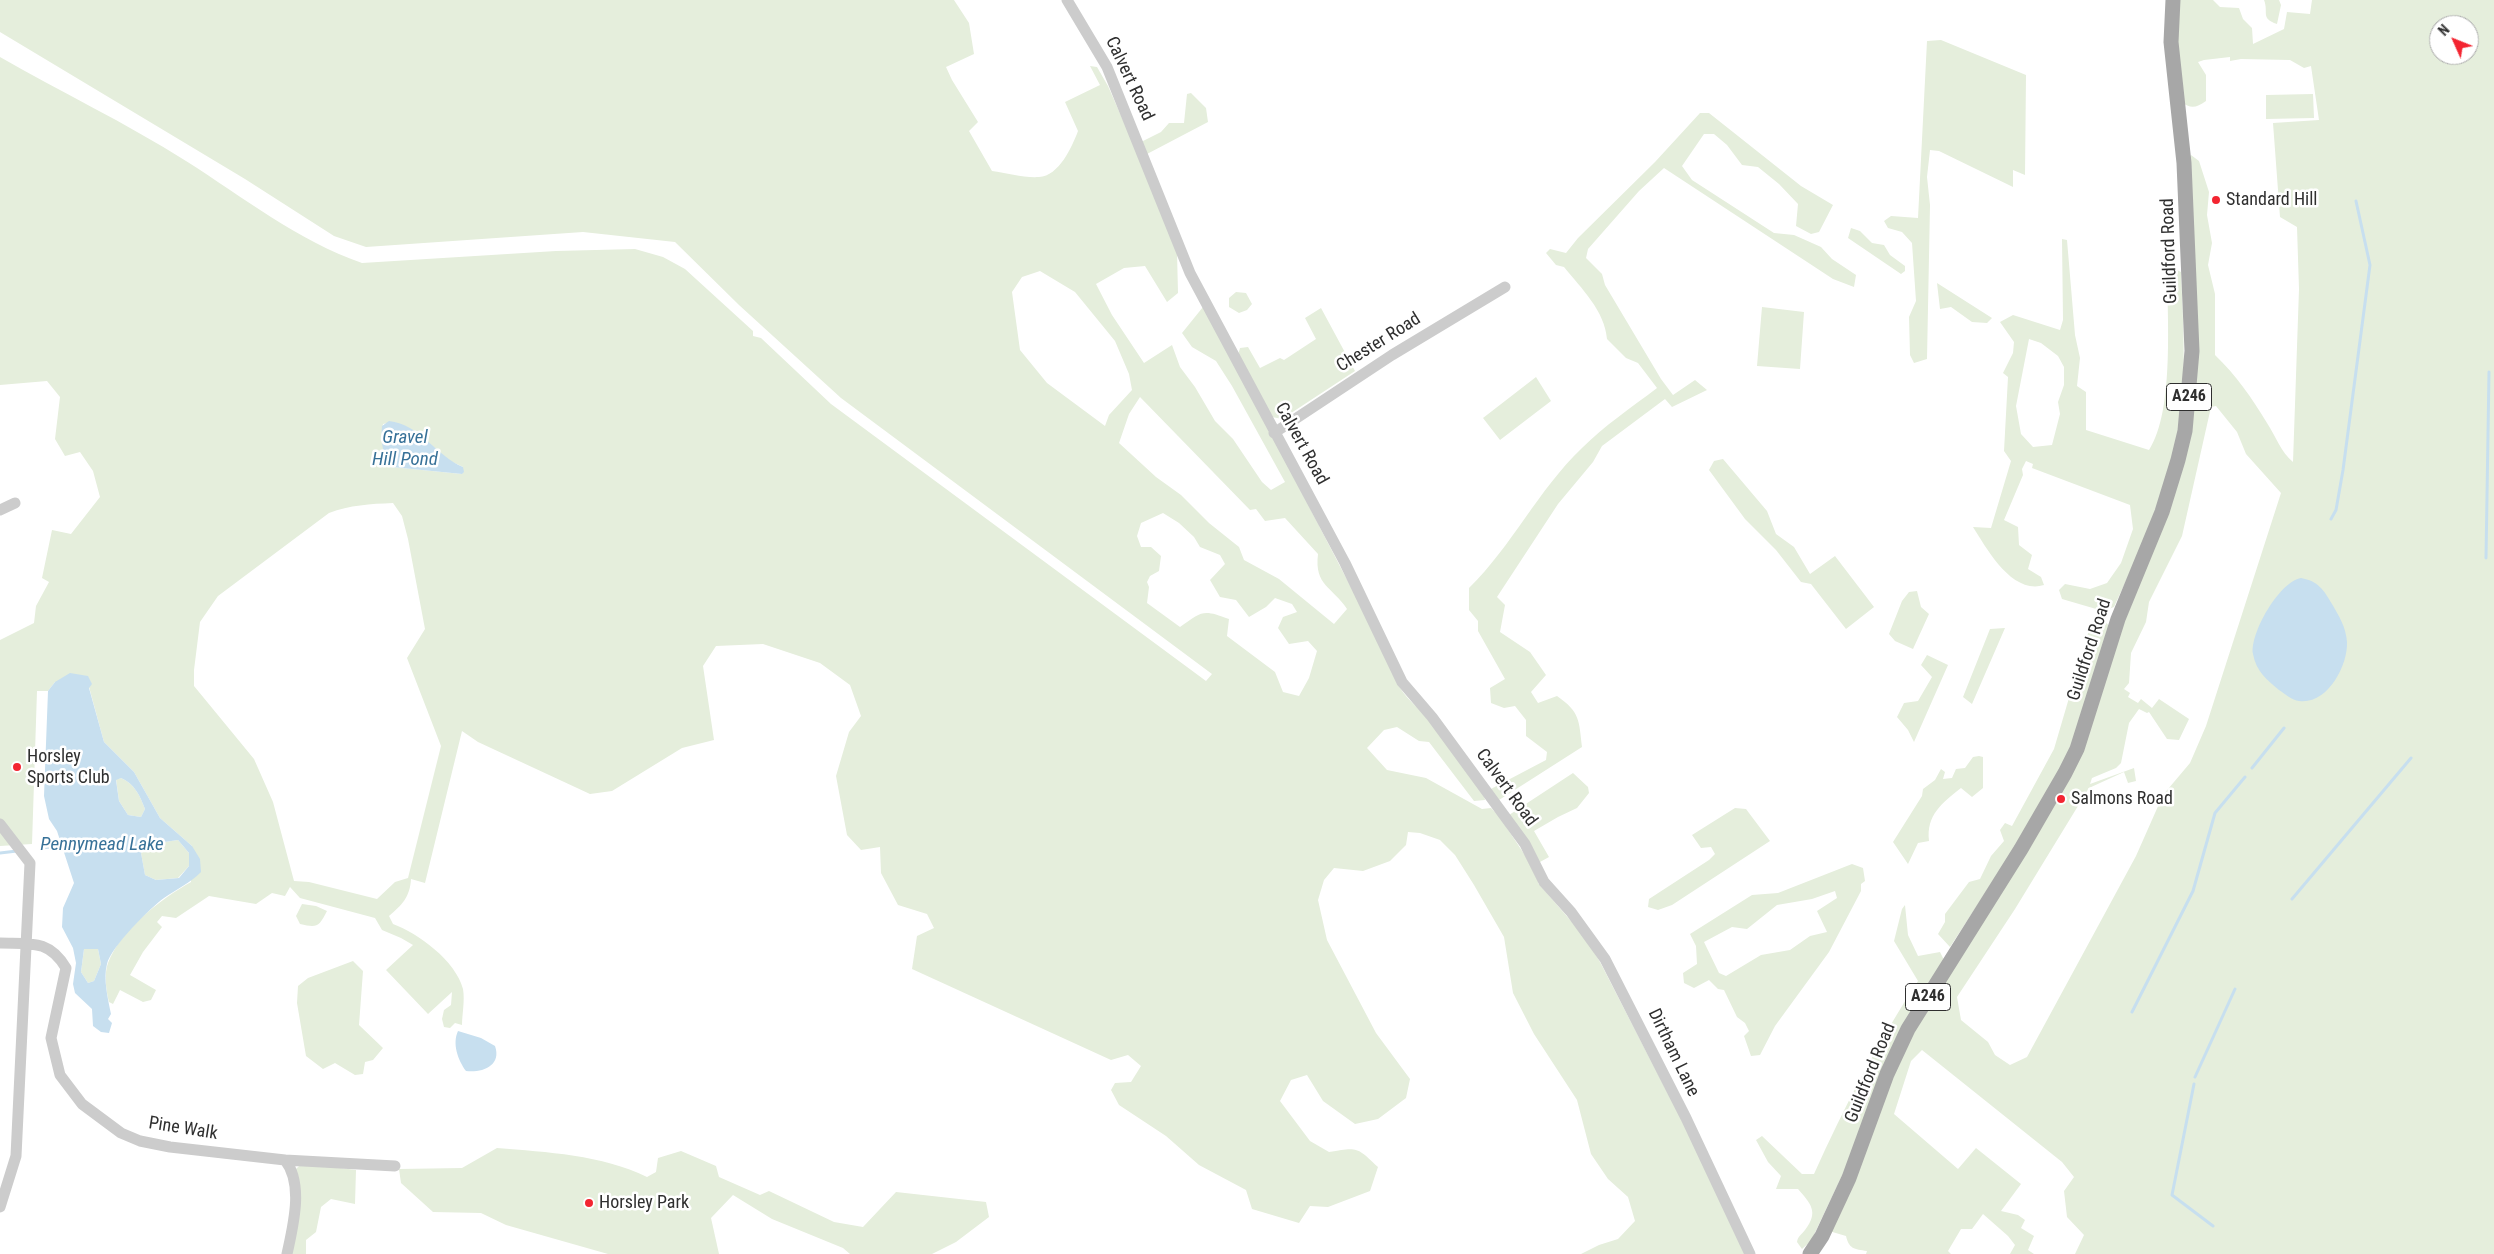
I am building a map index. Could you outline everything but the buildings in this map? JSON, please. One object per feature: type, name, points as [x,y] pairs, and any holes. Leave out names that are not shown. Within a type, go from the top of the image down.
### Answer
[{"type":"main road","name":"Guildford Road","points":[[1810,1254],[1822,1236],[1849,1178],[1887,1074],[1908,1029],[2025,842],[2077,749],[2118,618],[2162,512],[2178,460],[2185,431],[2192,351],[2184,163],[2171,42],[2173,0]]},
{"type":"street","name":"Calvert Road","points":[[1067,0],[1107,67],[1185,262],[1364,601],[1402,682],[1437,724],[1520,836],[1535,861],[1544,882]]},
{"type":"street","name":"Chester Road","points":[[1274,433],[1392,355],[1505,287]]},
{"type":"street","points":[[0,510],[15,503]]},
{"type":"street","points":[[0,824],[30,862],[16,1156],[0,1207]]},
{"type":"street","name":"Dirtham Lane","points":[[1544,882],[1571,912],[1606,959],[1674,1094],[1750,1254]]},
{"type":"street","points":[[0,943],[27,944]]},
{"type":"street","name":"Pine Walk","points":[[27,944],[46,946],[54,952],[66,968],[51,1038],[60,1075],[82,1104],[121,1133],[140,1141],[170,1147],[285,1160],[395,1166]]},
{"type":"street","points":[[285,1160],[291,1168],[295,1195],[294,1224],[287,1254]]},
{"type":"green space","points":[[0,0],[954,0],[969,23],[974,54],[946,67],[978,122],[969,131],[992,171],[1033,177],[1053,172],[1064,160],[1078,131],[1065,102],[1100,85],[1090,66],[1097,67],[1108,86],[1139,157],[1177,252],[1178,293],[1167,302],[1145,266],[1124,268],[1096,284],[1112,315],[1144,363],[1172,345],[1180,367],[1195,387],[1215,421],[1233,439],[1262,482],[1271,490],[1285,482],[1232,386],[1216,361],[1192,347],[1182,333],[1203,307],[1323,532],[1392,668],[1399,686],[1446,741],[1484,795],[1485,800],[1474,801],[1429,742],[1419,741],[1397,727],[1384,730],[1367,748],[1387,770],[1426,778],[1482,809],[1491,808],[1499,816],[1538,875],[1538,883],[1584,936],[1600,962],[1697,1150],[1745,1254],[1581,1254],[1599,1245],[1618,1239],[1635,1221],[1628,1197],[1608,1179],[1591,1154],[1577,1100],[1534,1034],[1513,993],[1504,937],[1455,855],[1440,840],[1420,833],[1408,832],[1406,845],[1390,861],[1363,871],[1334,868],[1324,880],[1318,900],[1327,940],[1376,1033],[1410,1079],[1406,1098],[1378,1119],[1355,1124],[1323,1101],[1307,1075],[1291,1080],[1280,1101],[1310,1141],[1329,1152],[1346,1149],[1356,1150],[1378,1167],[1370,1191],[1328,1207],[1310,1206],[1299,1223],[1252,1209],[1246,1190],[1199,1165],[1166,1136],[1119,1105],[1111,1090],[1115,1083],[1131,1082],[1141,1066],[1128,1055],[1111,1060],[912,969],[917,936],[934,928],[927,914],[898,905],[881,873],[880,847],[861,850],[847,835],[836,776],[849,732],[861,716],[850,685],[820,663],[763,644],[716,646],[703,666],[714,740],[682,748],[612,791],[590,794],[478,742],[462,731],[425,883],[411,879],[409,891],[404,900],[389,916],[393,924],[414,934],[435,949],[453,968],[463,989],[462,1025],[455,1023],[450,1028],[444,1027],[442,1019],[444,1010],[451,1005],[452,992],[428,1014],[386,970],[413,945],[382,930],[375,918],[300,898],[290,887],[285,896],[272,893],[256,904],[209,896],[176,918],[162,916],[157,922],[162,927],[143,952],[130,975],[156,990],[151,1000],[143,1002],[120,990],[113,1004],[109,1002],[106,972],[114,950],[122,938],[143,916],[167,897],[191,882],[192,846],[160,818],[134,772],[104,742],[89,687],[55,682],[48,691],[37,691],[32,844],[0,846],[0,640],[34,623],[36,606],[49,582],[42,578],[52,530],[71,534],[100,497],[93,471],[80,452],[65,456],[55,439],[60,397],[47,381],[0,385],[0,57],[163,147],[293,231],[338,254],[362,263],[556,251],[635,249],[663,257],[685,269],[753,331],[753,336],[761,338],[831,404],[1206,681],[1212,674],[841,398],[739,305],[675,242],[583,232],[366,247],[334,236],[245,179],[0,32]],"holes":[[[1040,271],[1075,292],[1115,341],[1129,374],[1132,390],[1109,415],[1105,426],[1047,383],[1020,350],[1012,292],[1022,277]],[[1140,397],[1250,510],[1256,509],[1265,521],[1285,518],[1318,554],[1319,573],[1322,580],[1347,609],[1334,624],[1279,579],[1244,560],[1239,547],[1209,523],[1181,495],[1156,477],[1119,443],[1129,414]],[[394,422],[421,435],[446,459],[463,467],[462,474],[392,467],[381,437],[383,424]],[[393,503],[402,516],[425,629],[407,658],[441,746],[408,878],[395,882],[377,899],[309,882],[294,881],[273,802],[254,759],[194,686],[200,622],[218,596],[329,513],[352,507]],[[1163,513],[1179,523],[1194,537],[1200,547],[1220,555],[1225,564],[1210,580],[1220,597],[1236,600],[1249,617],[1266,607],[1275,598],[1292,604],[1297,612],[1283,617],[1278,628],[1289,644],[1308,641],[1317,651],[1309,678],[1299,696],[1283,692],[1275,672],[1227,636],[1229,619],[1203,613],[1180,627],[1147,603],[1149,587],[1147,582],[1150,576],[1159,571],[1161,556],[1151,547],[1141,547],[1137,536],[1141,523]]]},
{"type":"green space","points":[[2178,0],[2213,0],[2220,7],[2239,8],[2243,19],[2252,28],[2253,44],[2284,29],[2287,12],[2310,14],[2312,0],[2494,0],[2494,1254],[2075,1254],[2084,1235],[2067,1217],[2064,1191],[2074,1177],[2062,1162],[1922,1050],[1911,1061],[1894,1114],[1958,1169],[1976,1148],[2021,1184],[2001,1211],[2018,1215],[2025,1220],[2021,1228],[2034,1236],[2028,1250],[2034,1254],[2010,1254],[2015,1245],[2008,1236],[1983,1214],[1972,1229],[1961,1229],[1948,1251],[1951,1254],[1866,1254],[1867,1251],[1855,1249],[1851,1246],[1846,1236],[1829,1231],[1906,1040],[2045,817],[2189,433],[2188,159],[2191,155],[2199,161],[2209,192],[2207,215],[2212,243],[2208,265],[2215,294],[2215,355],[2243,387],[2282,449],[2293,462],[2299,289],[2297,227],[2280,217],[2273,123],[2319,120],[2311,66],[2304,68],[2290,60],[2241,59],[2230,61],[2230,57],[2204,60],[2198,62],[2206,75],[2206,101],[2191,107],[2181,102],[2176,58]],"holes":[[[2216,406],[2237,432],[2246,454],[2281,493],[2206,726],[2190,763],[2163,795],[2136,856],[2027,1057],[2010,1065],[1995,1055],[1988,1042],[1961,1020],[1957,997],[2015,909],[2089,788],[2124,772],[2128,783],[2136,781],[2134,768],[2090,784],[2092,778],[2116,768],[2121,763],[2129,723],[2139,709],[2147,713],[2149,712],[2167,739],[2179,740],[2189,719],[2159,699],[2152,708],[2141,699],[2138,703],[2128,697],[2130,693],[2124,689],[2129,683],[2131,653],[2146,622],[2149,602],[2182,536],[2211,407]]]},
{"type":"green space","points":[[2264,0],[2279,0],[2281,5],[2277,24],[2268,20]]},
{"type":"green space","points":[[1941,40],[2026,75],[2025,175],[2013,170],[2013,187],[1939,151],[1930,150],[1927,177],[1930,205],[1927,359],[1914,363],[1910,355],[1909,317],[1916,301],[1912,243],[1902,232],[1888,228],[1884,221],[1891,216],[1918,218],[1927,41]]},
{"type":"green space","points":[[1191,93],[1206,108],[1208,122],[1147,154],[1141,142],[1161,132],[1169,123],[1184,123],[1187,94]]},
{"type":"green space","points":[[2313,94],[2314,118],[2266,119],[2266,95]]},
{"type":"green space","points":[[1700,113],[1709,113],[1801,186],[1833,205],[1819,232],[1811,234],[1796,226],[1798,204],[1779,184],[1758,167],[1742,165],[1727,145],[1714,134],[1704,134],[1682,166],[1692,180],[1774,233],[1794,235],[1821,247],[1832,259],[1856,275],[1854,287],[1833,279],[1664,168],[1639,191],[1588,249],[1586,258],[1602,274],[1605,285],[1661,379],[1673,395],[1695,380],[1707,390],[1672,407],[1665,399],[1602,446],[1593,462],[1558,504],[1497,597],[1505,605],[1500,632],[1530,652],[1546,675],[1531,692],[1538,703],[1557,696],[1570,707],[1579,723],[1582,747],[1499,800],[1489,790],[1546,760],[1547,752],[1526,736],[1526,720],[1515,706],[1504,708],[1491,703],[1490,688],[1505,679],[1478,631],[1478,621],[1469,610],[1469,588],[1499,554],[1566,464],[1599,432],[1657,388],[1638,363],[1626,358],[1607,339],[1602,319],[1591,300],[1564,267],[1556,265],[1546,253],[1550,249],[1566,253],[1578,238],[1655,162]]},
{"type":"green space","points":[[1851,228],[1860,231],[1872,243],[1884,245],[1890,255],[1905,266],[1905,271],[1901,274],[1848,238]]},
{"type":"green space","points":[[2062,239],[2067,240],[2075,335],[2080,358],[2077,386],[2086,392],[2086,430],[2149,450],[2157,433],[2163,411],[2166,387],[2168,361],[2167,265],[2181,272],[2184,342],[2181,413],[2177,437],[2155,512],[2135,561],[2114,607],[2103,611],[2062,599],[2059,590],[2065,584],[2090,589],[2107,583],[2121,563],[2133,529],[2130,505],[2032,468],[2033,464],[2026,461],[2022,469],[2023,475],[2004,520],[2018,527],[2019,545],[2032,555],[2028,569],[2041,577],[2044,585],[2032,586],[2021,583],[2011,577],[1993,558],[1973,527],[1991,528],[2011,461],[2004,451],[2008,377],[2003,373],[2013,353],[2014,342],[2000,322],[2013,315],[2060,330],[2063,320]],"holes":[[[2029,339],[2041,343],[2058,356],[2064,367],[2064,385],[2058,402],[2060,414],[2052,445],[2033,447],[2021,434],[2016,406]]]},
{"type":"green space","points":[[1937,283],[1992,318],[1987,323],[1972,322],[1951,307],[1940,309]]},
{"type":"green space","points":[[1236,292],[1246,293],[1252,304],[1247,310],[1239,313],[1229,307],[1229,298]]},
{"type":"green space","points":[[1762,307],[1804,312],[1800,369],[1757,366]]},
{"type":"green space","points":[[1321,308],[1355,371],[1282,419],[1272,417],[1238,355],[1240,348],[1248,347],[1260,368],[1280,358],[1284,360],[1316,339],[1305,318]]},
{"type":"green space","points":[[1536,377],[1551,401],[1500,440],[1483,418]]},
{"type":"green space","points":[[1723,459],[1767,511],[1776,534],[1794,547],[1810,574],[1835,556],[1874,607],[1846,629],[1811,584],[1801,582],[1776,550],[1745,519],[1709,470],[1714,461]]},
{"type":"green space","points":[[1917,591],[1921,607],[1929,614],[1913,649],[1895,641],[1889,634],[1902,601],[1909,592]]},
{"type":"green space","points":[[2095,618],[2104,620],[2110,627],[2077,739],[2019,841],[1950,947],[1938,934],[1945,922],[1945,914],[1969,882],[1980,879],[1991,856],[2004,841],[2000,830],[2005,823],[2012,826],[2054,749],[2091,623]]},
{"type":"green space","points":[[2005,628],[1972,704],[1963,697],[1990,629]]},
{"type":"green space","points":[[1927,655],[1948,665],[1914,742],[1908,730],[1897,717],[1904,703],[1918,701],[1932,677],[1921,665]]},
{"type":"green space","points":[[1973,757],[1983,757],[1983,788],[1972,797],[1961,788],[1937,810],[1930,824],[1929,841],[1918,843],[1908,864],[1893,842],[1922,796],[1923,789],[1935,780],[1941,769],[1945,772],[1943,779],[1952,778],[1956,769],[1965,768]]},
{"type":"green space","points":[[1573,773],[1588,787],[1589,793],[1577,808],[1534,831],[1549,857],[1540,862],[1509,815]]},
{"type":"green space","points":[[121,778],[130,784],[139,795],[145,809],[141,817],[128,815],[119,801],[116,779]]},
{"type":"green space","points":[[1735,808],[1746,809],[1770,841],[1672,905],[1658,910],[1648,907],[1649,899],[1709,860],[1715,854],[1711,847],[1701,848],[1692,835]]},
{"type":"green space","points":[[178,840],[189,853],[189,866],[178,878],[156,880],[145,875],[141,853],[151,844]]},
{"type":"green space","points":[[1852,864],[1863,868],[1865,881],[1861,884],[1861,891],[1829,952],[1775,1026],[1760,1055],[1751,1056],[1744,1036],[1749,1031],[1745,1023],[1737,1017],[1724,990],[1718,989],[1709,980],[1694,988],[1684,983],[1683,973],[1697,964],[1696,946],[1690,934],[1752,895],[1778,893]],"holes":[[[1835,891],[1837,898],[1817,911],[1827,932],[1810,936],[1790,950],[1761,955],[1726,976],[1719,973],[1704,942],[1732,927],[1747,929],[1777,905],[1812,899]]]},
{"type":"green space","points":[[302,904],[316,906],[327,911],[317,925],[300,924],[296,916]]},
{"type":"green space","points":[[1905,905],[1908,935],[1918,956],[1940,952],[1944,960],[1811,1241],[1802,1249],[1797,1240],[1812,1218],[1812,1208],[1798,1189],[1776,1189],[1781,1176],[1768,1162],[1756,1140],[1762,1136],[1802,1174],[1814,1174],[1862,1075],[1918,981],[1894,941],[1902,909]]},
{"type":"green space","points":[[84,949],[98,949],[101,964],[94,981],[88,983],[81,972]]},
{"type":"green space","points":[[353,961],[363,971],[359,1025],[383,1048],[373,1060],[365,1062],[363,1074],[355,1075],[335,1063],[323,1069],[306,1056],[297,1003],[298,986],[308,978]]},
{"type":"green space","name":"Horsley Park","points":[[497,1148],[555,1153],[593,1159],[647,1177],[656,1172],[658,1158],[681,1151],[716,1166],[719,1177],[760,1195],[769,1191],[834,1222],[863,1227],[896,1192],[986,1202],[989,1217],[956,1242],[932,1254],[850,1254],[843,1248],[772,1219],[733,1195],[711,1218],[719,1254],[608,1254],[506,1225],[481,1213],[433,1212],[401,1183],[399,1169],[462,1168]]},
{"type":"green space","points":[[302,1163],[356,1170],[355,1204],[331,1199],[321,1207],[316,1232],[306,1240],[306,1254],[289,1254],[296,1169]]},
{"type":"water","name":"Gravel Hill Pond","points":[[389,421],[400,423],[419,434],[444,456],[463,467],[464,472],[462,474],[392,467],[384,454],[382,442],[382,426]]},
{"type":"water","points":[[2301,578],[2312,581],[2326,594],[2342,622],[2347,642],[2344,662],[2334,682],[2318,697],[2309,701],[2299,701],[2279,690],[2259,670],[2253,654],[2256,634],[2275,598],[2292,582]]},
{"type":"water","name":"Pennymead Lake","points":[[70,673],[88,676],[92,684],[89,688],[104,742],[134,772],[160,818],[192,846],[200,859],[201,872],[149,911],[131,929],[110,957],[106,970],[106,989],[111,1014],[108,1019],[112,1023],[109,1033],[101,1032],[93,1026],[92,1009],[75,993],[73,984],[76,963],[73,948],[62,927],[63,908],[74,883],[57,831],[49,819],[44,796],[48,691],[55,682]],"holes":[[[121,778],[130,784],[139,795],[145,809],[141,817],[128,815],[119,801],[116,780]],[[178,840],[189,853],[189,866],[179,878],[156,880],[145,875],[141,853],[151,844]],[[84,949],[98,949],[101,964],[94,981],[88,983],[81,972]]]},
{"type":"water","points":[[458,1031],[481,1038],[495,1046],[496,1059],[489,1067],[478,1071],[466,1071],[457,1052],[456,1036]]},
{"type":"waterway","points":[[2331,519],[2336,510],[2343,470],[2370,265],[2356,201]]},
{"type":"waterway","points":[[2486,558],[2489,372]]},
{"type":"waterway","points":[[2252,768],[2284,728]]},
{"type":"waterway","points":[[2292,899],[2411,758]]},
{"type":"waterway","points":[[2132,1012],[2193,891],[2215,813],[2245,777]]},
{"type":"waterway","points":[[41,848],[61,846]]},
{"type":"waterway","points":[[0,853],[17,851]]},
{"type":"waterway","points":[[2195,1077],[2235,989]]},
{"type":"waterway","points":[[2194,1084],[2172,1195],[2213,1226]]},
{"type":"place","name":"Standard Hill","points":[[2216,200]]},
{"type":"place","name":"Horsley Sports Club","points":[[17,767]]},
{"type":"place","name":"Salmons Road","points":[[2061,799]]},
{"type":"place","name":"Horsley Park","points":[[589,1203]]}]
